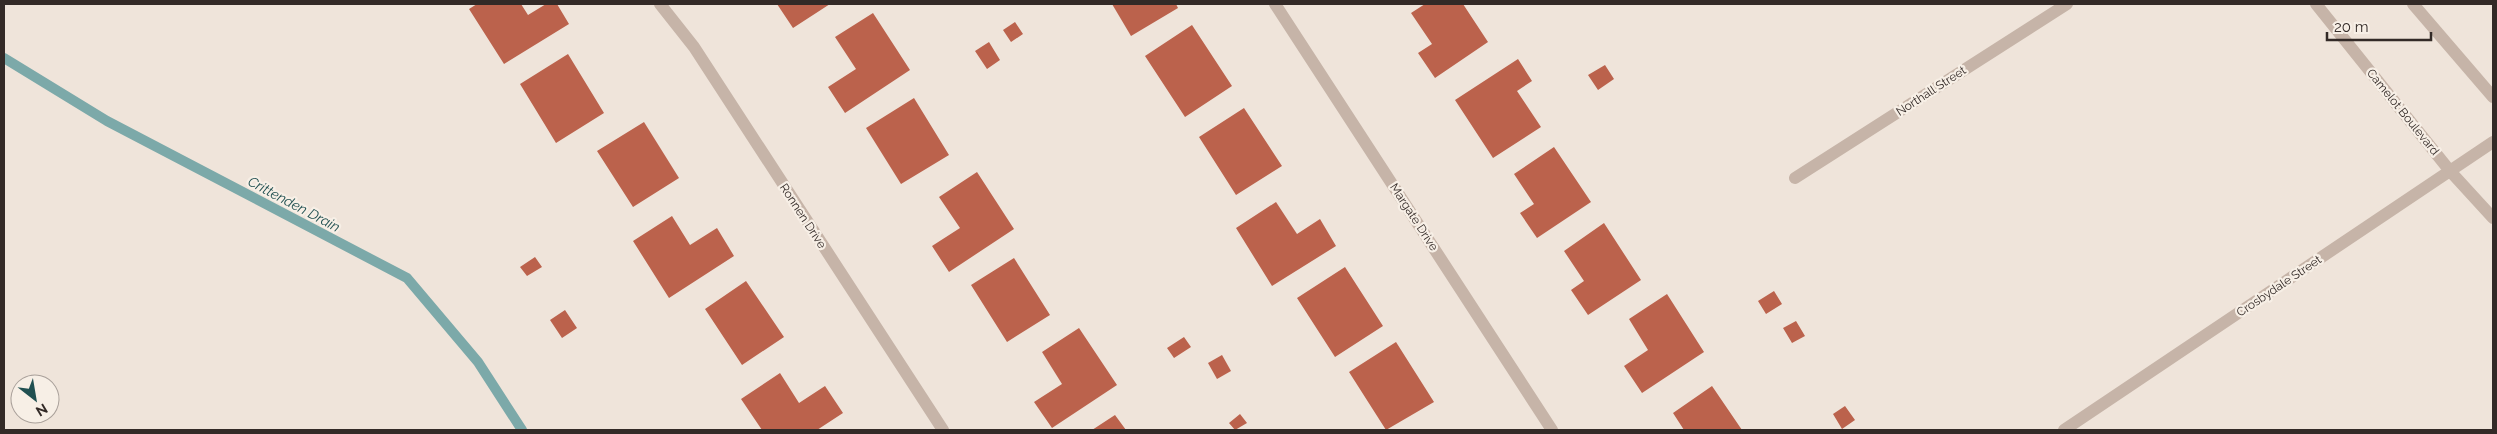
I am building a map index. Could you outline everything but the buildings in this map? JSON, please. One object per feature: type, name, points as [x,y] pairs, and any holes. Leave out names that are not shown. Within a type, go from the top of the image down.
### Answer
[{"type":"street","name":"Ronnen Drive","points":[[660,4],[694,47],[943,430]]},
{"type":"street","name":"Margate Drive","points":[[1275,4],[1551,430]]},
{"type":"street","name":"Northall Street","points":[[1795,178],[2067,4]]},
{"type":"street","name":"Camelot Boulevard","points":[[2316,4],[2450,171],[2493,218]]},
{"type":"street","points":[[2413,4],[2493,97]]},
{"type":"street","name":"Crosbydale Street","points":[[2064,430],[2493,142]]},
{"type":"waterway","name":"Crittenden Drain","points":[[4,58],[107,121],[407,278],[478,362],[522,430]]}]
